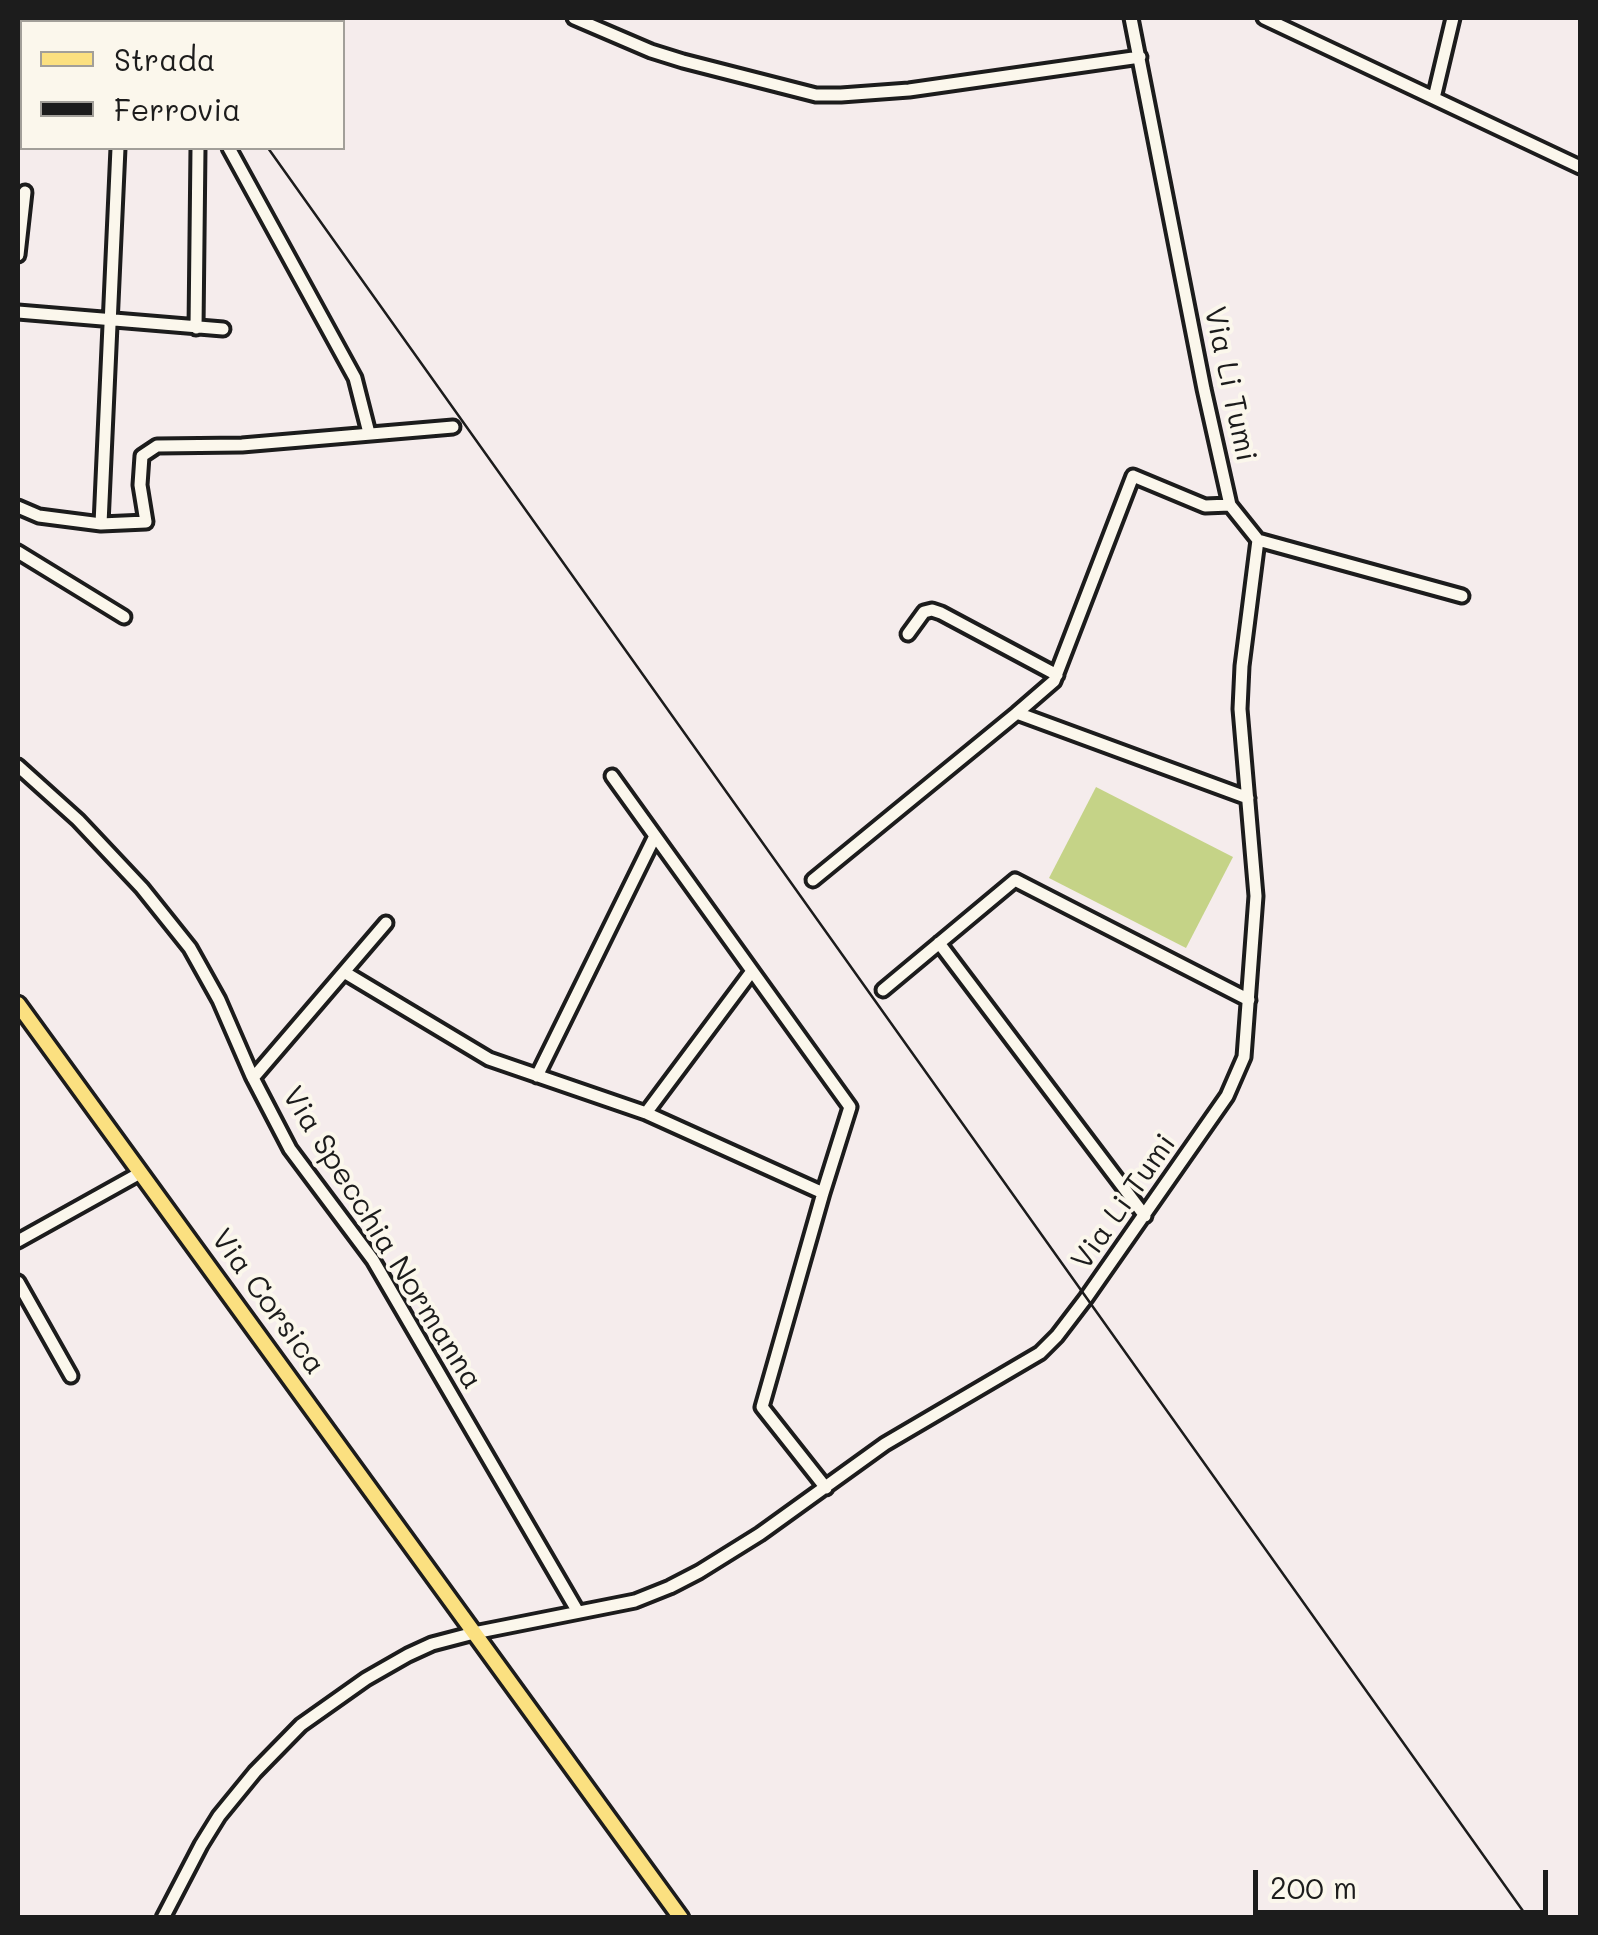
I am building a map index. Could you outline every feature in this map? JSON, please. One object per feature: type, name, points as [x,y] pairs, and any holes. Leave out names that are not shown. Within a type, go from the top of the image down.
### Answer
[{"type":"main road","name":"Via Corsica","points":[[18,1004],[681,1918]]},
{"type":"street","points":[[574,18],[651,51],[816,95],[909,90],[1140,57]]},
{"type":"street","name":"Via Li Tumi","points":[[164,1918],[201,1844],[220,1816],[300,1725],[331,1702],[408,1654],[432,1644],[635,1602],[670,1587],[760,1534],[885,1444],[1040,1353],[1086,1298],[1227,1096],[1244,1057],[1256,896],[1240,709],[1258,540],[1230,504],[1131,18]]},
{"type":"street","points":[[1264,18],[1580,167]]},
{"type":"street","points":[[1434,98],[1453,18]]},
{"type":"street","points":[[101,524],[118,150]]},
{"type":"street","points":[[196,328],[200,150]]},
{"type":"street","points":[[229,150],[354,378],[369,434]]},
{"type":"street","points":[[18,255],[25,192]]},
{"type":"street","points":[[18,312],[223,329]]},
{"type":"street","points":[[18,507],[38,516],[101,524],[146,522],[140,485],[142,456],[157,446],[242,446],[453,427]]},
{"type":"street","points":[[813,880],[1054,681],[1133,476],[1205,506],[1230,504]]},
{"type":"street","points":[[1258,540],[1462,596]]},
{"type":"street","points":[[18,552],[124,617]]},
{"type":"street","points":[[908,634],[924,612],[932,610],[1056,675]]},
{"type":"street","points":[[1017,712],[1248,798]]},
{"type":"street","name":"Via Specchia Normanna","points":[[18,766],[104,847],[190,948],[220,1000],[253,1078],[290,1149],[373,1260],[578,1612]]},
{"type":"street","points":[[612,776],[850,1107],[762,1407],[826,1488]]},
{"type":"street","points":[[537,1076],[655,836]]},
{"type":"street","points":[[883,990],[1015,880],[1249,1000]]},
{"type":"street","points":[[253,1078],[386,923]]},
{"type":"street","points":[[940,943],[1144,1216]]},
{"type":"street","points":[[646,1113],[752,971]]},
{"type":"street","points":[[344,972],[489,1060],[646,1113],[823,1193]]},
{"type":"street","points":[[18,1241],[140,1172]]},
{"type":"street","points":[[18,1282],[23,1303],[71,1376]]},
{"type":"green space","points":[[1096,787],[1233,857],[1186,948],[1049,878]]},
{"type":"railway","points":[[269,150],[1528,1918]]}]
